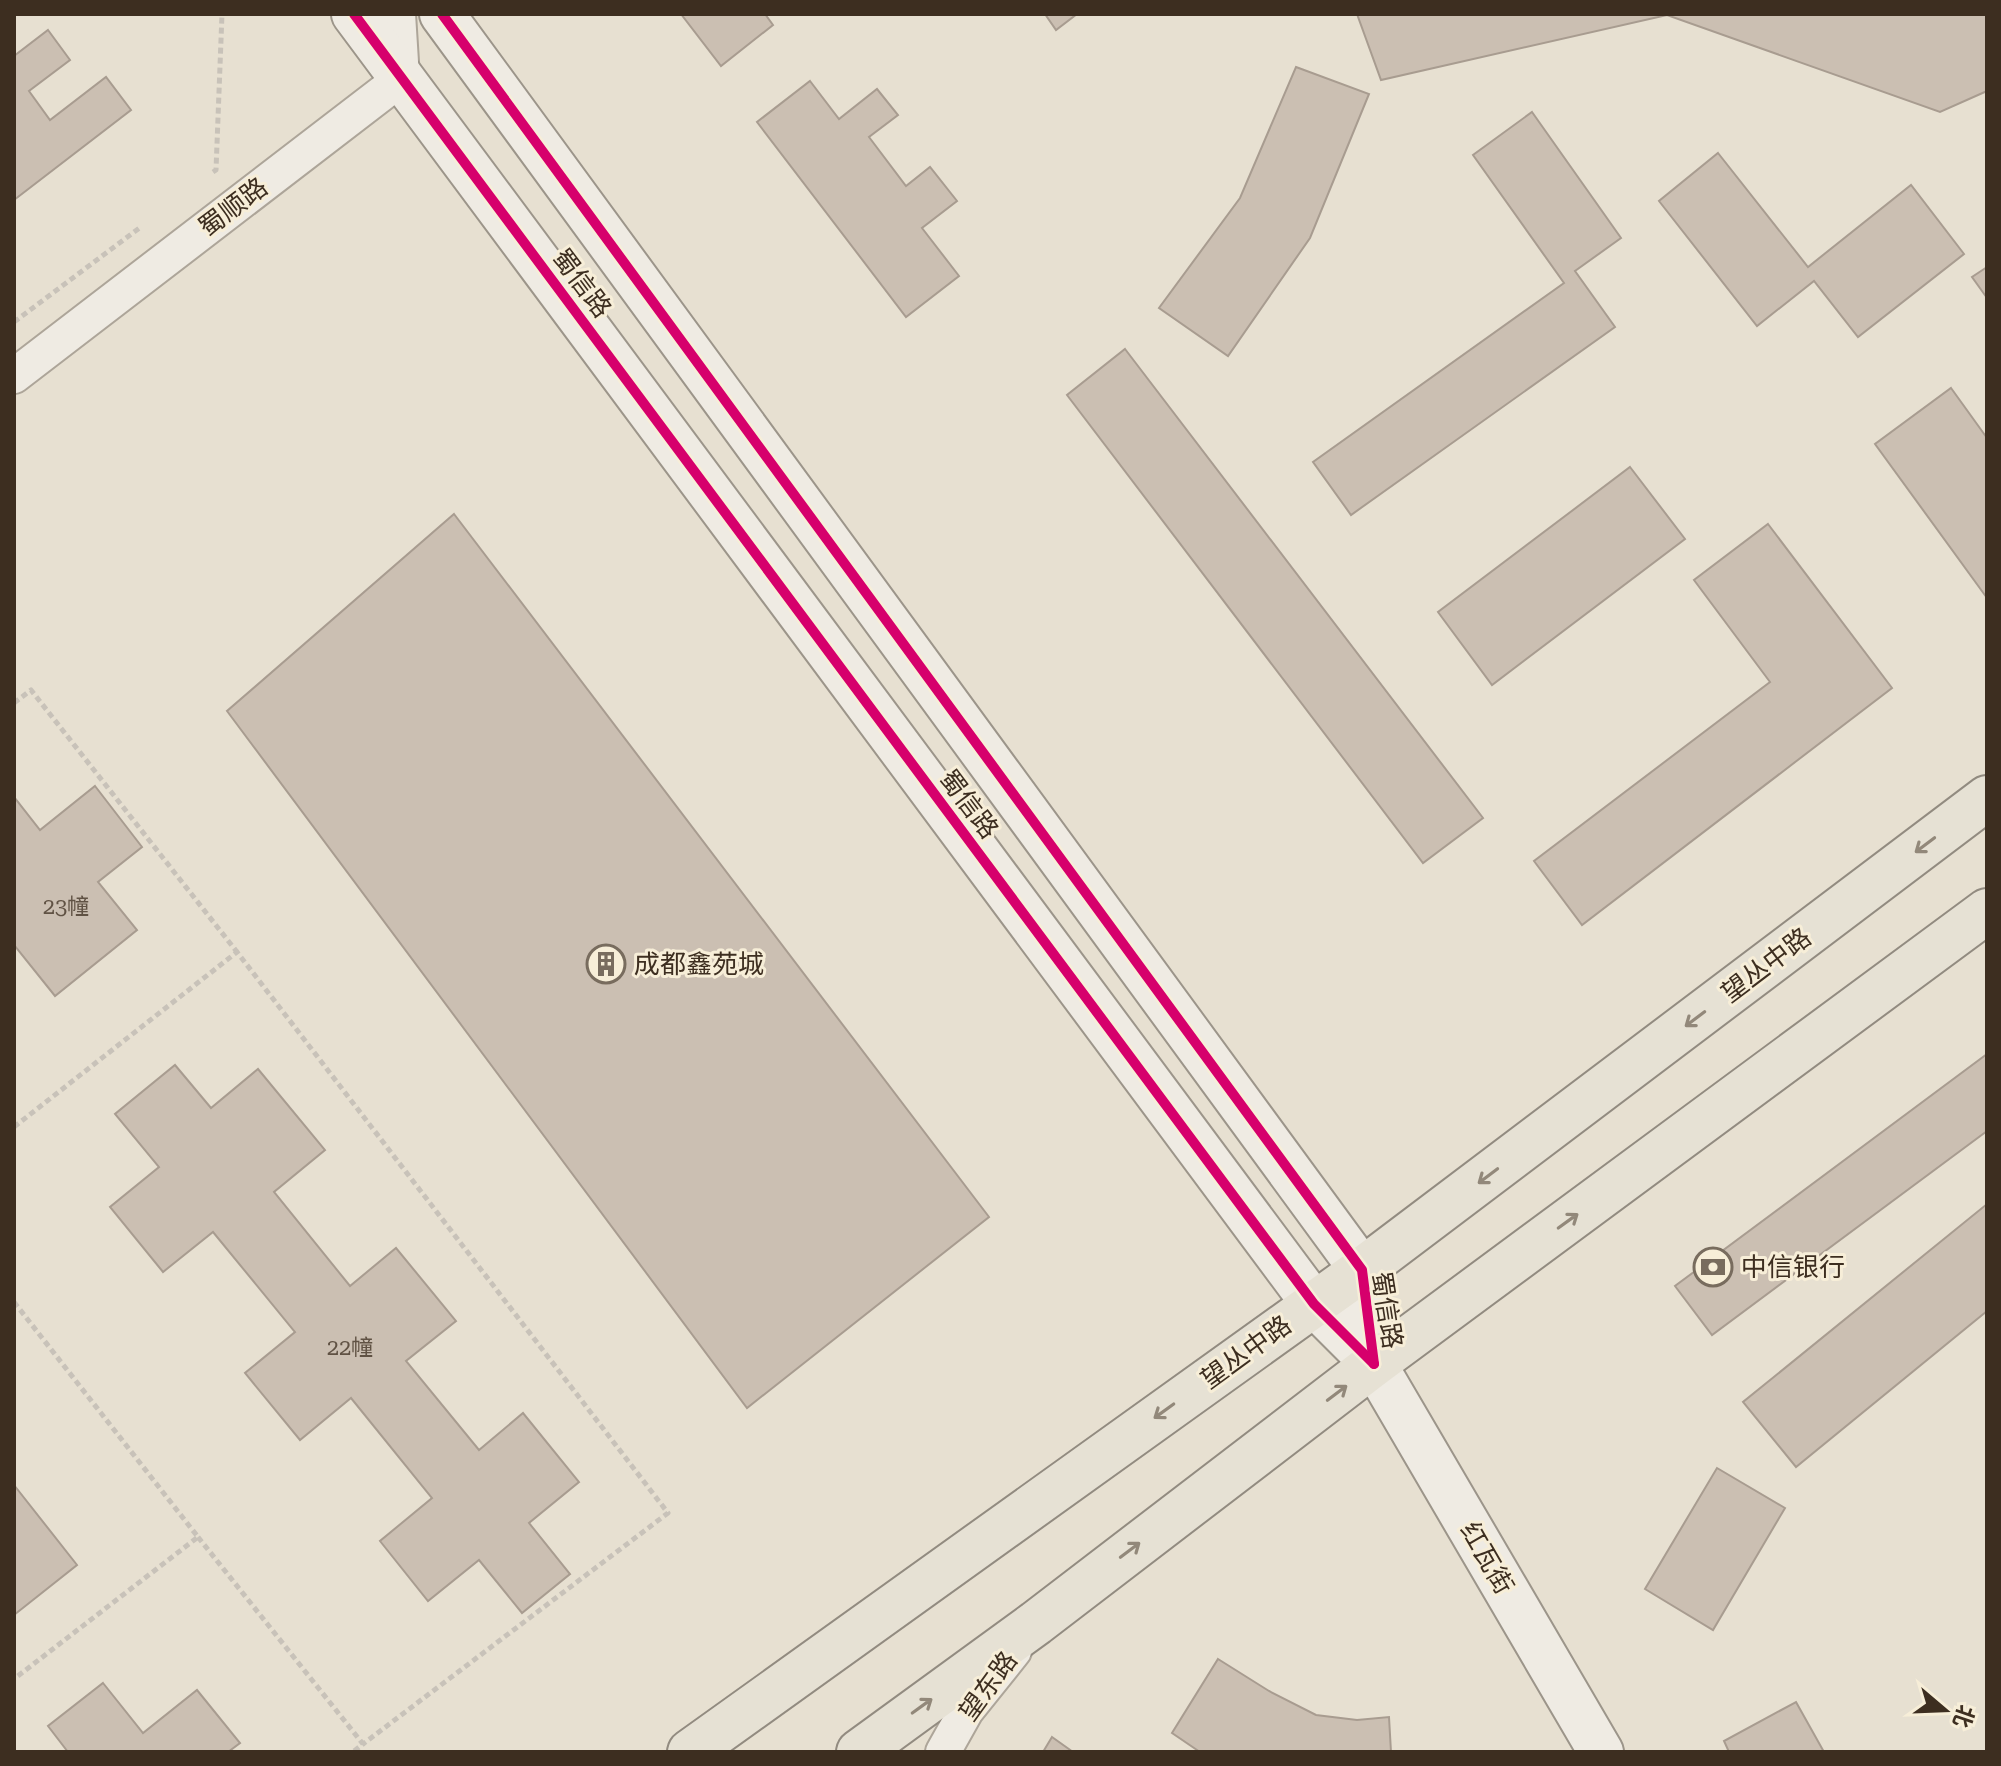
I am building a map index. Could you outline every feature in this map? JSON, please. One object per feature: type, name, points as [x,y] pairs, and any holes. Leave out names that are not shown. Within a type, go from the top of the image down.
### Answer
[{"type":"main road","name":"蜀信路","points":[[354,14],[1314,1304],[1374,1364]]},
{"type":"main road","name":"蜀信路","points":[[442,14],[1362,1270],[1374,1364]]},
{"type":"main road","name":"望丛中路","points":[[690,1752],[1362,1270],[1987,798]]},
{"type":"main road","points":[[859,1752],[1036,1623],[1374,1364],[1987,911]]},
{"type":"main road","name":"红瓦街","points":[[1374,1364],[1601,1752]]},
{"type":"street","points":[[398,14],[402,78]]},
{"type":"street","name":"蜀顺路","points":[[14,376],[402,78]]},
{"type":"street","name":"望东路","points":[[943,1752],[966,1711],[1036,1623]]},
{"type":"path","points":[[203,179],[216,170],[222,14]]},
{"type":"path","points":[[14,322],[153,218]]},
{"type":"path","points":[[14,703],[31,690],[237,952],[668,1513],[353,1752]]},
{"type":"path","points":[[14,1127],[237,952]]},
{"type":"path","points":[[14,1302],[363,1744]]},
{"type":"path","points":[[14,1679],[198,1537]]},
{"type":"building","points":[[681,14],[765,14],[773,25],[721,66]]},
{"type":"building","points":[[1045,14],[1077,14],[1056,30]]},
{"type":"building","points":[[1357,14],[1987,14],[1987,91],[1940,112],[1667,15],[1381,80]]},
{"type":"building","points":[[48,30],[70,60],[29,91],[50,120],[106,77],[131,110],[14,200],[14,56]]},
{"type":"building","points":[[1296,67],[1369,94],[1310,238],[1228,356],[1159,308],[1240,198]]},
{"type":"building","points":[[810,81],[839,119],[877,89],[898,115],[869,137],[906,186],[930,167],[957,201],[922,228],[959,276],[906,317],[757,122]]},
{"type":"building","points":[[1532,112],[1621,238],[1575,271],[1615,327],[1351,515],[1313,462],[1564,283],[1473,155]]},
{"type":"building","points":[[1718,153],[1808,267],[1911,185],[1964,254],[1858,337],[1814,281],[1757,326],[1659,201]]},
{"type":"building","points":[[1987,267],[1987,298],[1972,277]]},
{"type":"building","points":[[1125,349],[1483,818],[1423,863],[1067,395]]},
{"type":"building","points":[[1951,388],[1987,438],[1987,598],[1875,444]]},
{"type":"building","points":[[1630,467],[1685,539],[1492,685],[1438,612]]},
{"type":"building","name":"成都鑫苑城","points":[[454,514],[989,1217],[747,1408],[227,711]]},
{"type":"building","points":[[1768,524],[1892,688],[1582,925],[1534,861],[1770,682],[1694,580]]},
{"type":"building","points":[[95,786],[142,847],[98,882],[137,930],[55,996],[14,945],[14,797],[40,830]]},
{"type":"building","points":[[1987,1054],[1987,1131],[1712,1335],[1675,1286]]},
{"type":"building","points":[[175,1065],[211,1108],[258,1069],[325,1150],[274,1192],[350,1286],[396,1248],[456,1321],[406,1361],[479,1450],[523,1413],[579,1482],[529,1523],[570,1574],[522,1613],[479,1560],[428,1601],[380,1541],[432,1498],[351,1398],[300,1440],[245,1373],[295,1332],[213,1232],[163,1272],[110,1207],[159,1167],[115,1114]]},
{"type":"building","points":[[1987,1204],[1987,1311],[1796,1467],[1743,1402]]},
{"type":"building","points":[[1717,1468],[1785,1508],[1713,1630],[1645,1589]]},
{"type":"building","points":[[14,1485],[77,1565],[14,1615]]},
{"type":"building","points":[[1218,1659],[1269,1691],[1316,1715],[1357,1720],[1389,1717],[1391,1752],[1200,1752],[1172,1733]]},
{"type":"building","points":[[103,1683],[143,1733],[197,1690],[240,1743],[228,1752],[68,1752],[48,1726]]},
{"type":"building","points":[[1796,1702],[1824,1752],[1729,1752],[1724,1741]]},
{"type":"building","points":[[1052,1737],[1073,1752],[1043,1752]]},
{"type":"cycle path","points":[[354,14],[1314,1304],[1374,1364]]},
{"type":"cycle path","points":[[442,14],[1362,1270],[1374,1364]]},
{"type":"place","name":"成都鑫苑城","points":[[606,964]]},
{"type":"place","name":"中信银行","points":[[1713,1267]]}]
